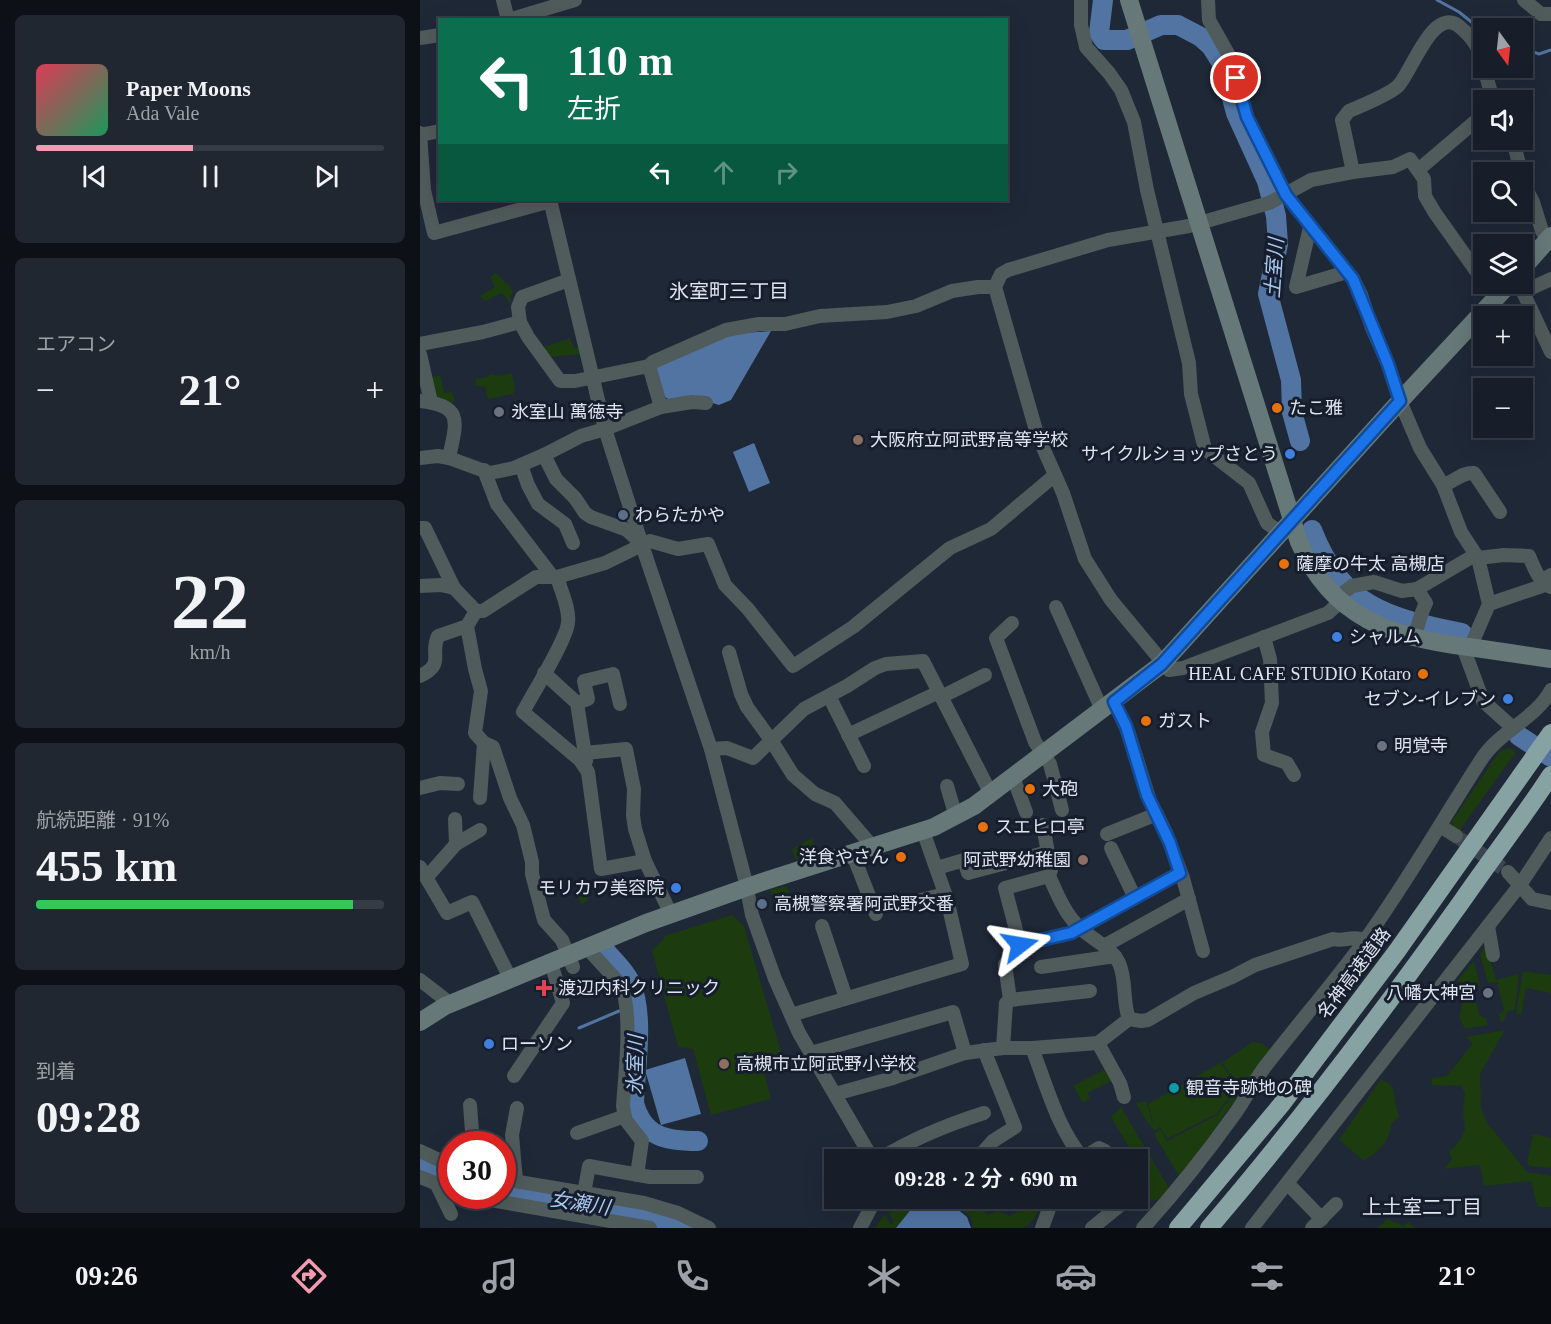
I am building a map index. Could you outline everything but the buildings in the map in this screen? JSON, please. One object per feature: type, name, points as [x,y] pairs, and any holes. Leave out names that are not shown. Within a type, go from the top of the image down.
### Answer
[{"type":"highway","name":"名神高速道路","points":[[1178,1228],[1281,1105],[1397,951],[1551,733]]},
{"type":"highway","points":[[1209,1228],[1298,1120],[1415,966],[1549,778]]},
{"type":"street","points":[[503,0],[508,18]]},
{"type":"street","points":[[512,18],[575,0]]},
{"type":"street","points":[[1081,0],[1081,25],[1086,47],[1109,73],[1120,90],[1134,122],[1147,190],[1190,363],[1191,394],[1205,449],[1249,483],[1268,523],[1274,528]]},
{"type":"street","points":[[1130,0],[1292,521],[1310,564],[1339,600],[1377,626],[1414,639],[1551,659]]},
{"type":"street","points":[[1208,0],[1209,20],[1231,59],[1247,117],[1286,195],[1347,272],[1361,295],[1420,448],[1443,485],[1458,525],[1476,556],[1489,604],[1467,647],[1483,700],[1512,727]]},
{"type":"street","points":[[1524,0],[1541,14],[1551,14]]},
{"type":"street","points":[[1353,172],[1342,120],[1344,116],[1349,111],[1397,87],[1428,37],[1443,23],[1448,21],[1456,24],[1473,39]]},
{"type":"street","points":[[420,38],[438,39]]},
{"type":"street","points":[[1424,165],[1473,123]]},
{"type":"street","points":[[434,233],[422,191],[420,134],[438,131]]},
{"type":"street","points":[[1473,267],[1425,196],[1424,179],[1410,159],[1393,167],[1311,180],[1269,203],[1199,223],[1108,240],[1008,270],[1001,274],[995,287],[1037,434],[1063,493],[1089,568],[1111,600],[1169,670],[1179,669],[1328,613],[1352,586],[1374,582],[1402,591],[1417,589],[1476,556],[1529,556],[1548,581],[1542,586],[1489,604]]},
{"type":"street","points":[[420,237],[546,201]]},
{"type":"street","points":[[550,201],[606,429],[642,545],[711,749],[756,925],[775,979],[791,1015],[867,1149]]},
{"type":"street","points":[[1533,202],[1542,231],[1550,238],[1533,256]]},
{"type":"street","points":[[1310,227],[1296,287],[1347,272]]},
{"type":"street","points":[[1533,283],[1551,279]]},
{"type":"street","points":[[569,280],[522,297],[518,307],[520,322],[528,337],[560,381],[592,378],[649,366],[726,330],[759,324],[785,324],[820,316],[887,312],[916,306],[951,291],[995,287]]},
{"type":"street","points":[[1490,294],[1494,300]]},
{"type":"street","points":[[420,1022],[450,1004],[551,963],[571,961],[586,948],[671,914],[746,887],[922,831],[956,817],[991,794],[1162,664],[1400,401],[1494,300],[1503,294]]},
{"type":"street","points":[[1520,294],[1551,352]]},
{"type":"street","points":[[420,344],[483,332],[520,322]]},
{"type":"street","points":[[420,354],[425,401],[440,403],[453,415],[456,424],[449,458]]},
{"type":"street","points":[[649,366],[661,407]]},
{"type":"street","points":[[420,458],[438,456],[449,458],[490,473],[521,465],[580,436],[606,429],[661,407],[692,402],[706,404]]},
{"type":"street","points":[[544,455],[556,479],[582,509],[591,517],[627,530],[642,545]]},
{"type":"street","points":[[521,465],[538,504],[565,524],[573,543]]},
{"type":"street","points":[[484,470],[497,504],[555,576],[568,613],[568,624],[523,712],[580,760],[588,772]]},
{"type":"street","points":[[1443,485],[1467,473],[1474,473],[1500,512]]},
{"type":"street","points":[[420,528],[425,528],[454,588],[476,611],[483,611],[536,578],[555,576],[605,563],[650,541],[678,549],[708,544],[725,585],[748,609],[793,666],[853,627],[950,548],[991,530],[1055,475]]},
{"type":"street","points":[[565,524],[582,509]]},
{"type":"street","points":[[420,586],[441,585],[454,588]]},
{"type":"street","points":[[1414,639],[1420,615],[1426,603],[1417,589]]},
{"type":"street","points":[[1056,607],[1108,706],[1126,726],[1147,795],[1170,843],[1189,899],[1203,951]]},
{"type":"street","points":[[420,676],[431,670],[435,664],[437,656],[435,641],[438,636],[467,626],[476,611]]},
{"type":"street","points":[[1012,623],[996,638],[1035,742],[1050,764],[1062,810]]},
{"type":"street","points":[[467,626],[474,669],[481,691],[475,733],[484,743],[493,747],[510,798],[523,825],[544,920],[562,940],[571,961]]},
{"type":"street","points":[[1264,637],[1270,659],[1272,703],[1262,732],[1264,755],[1287,763],[1294,775]]},
{"type":"street","points":[[729,652],[747,707],[793,775],[815,794],[835,803],[873,846]]},
{"type":"street","points":[[711,749],[727,748],[753,758],[804,710],[875,668],[886,664],[923,661],[991,794]]},
{"type":"street","points":[[544,673],[577,703],[601,869],[645,861]]},
{"type":"street","points":[[577,703],[588,699],[584,681],[613,674],[620,704]]},
{"type":"street","points":[[848,735],[985,675]]},
{"type":"street","points":[[1143,1228],[1207,1152],[1236,1112],[1262,1070],[1365,940],[1482,757],[1498,739],[1536,710],[1551,690]]},
{"type":"street","points":[[829,696],[864,766]]},
{"type":"street","points":[[480,798],[484,743]]},
{"type":"street","points":[[585,753],[626,749],[634,789],[635,829],[645,861],[671,914]]},
{"type":"street","points":[[1013,777],[1026,812]]},
{"type":"street","points":[[420,788],[440,783],[458,784]]},
{"type":"street","points":[[947,786],[956,817]]},
{"type":"street","points":[[1107,834],[1156,814]]},
{"type":"street","points":[[455,819],[456,844]]},
{"type":"street","points":[[1043,825],[1051,870],[1049,876],[1068,916],[1115,956],[1123,978],[1129,1019]]},
{"type":"street","points":[[1440,826],[1456,836]]},
{"type":"street","points":[[480,831],[456,844],[423,872],[447,913],[472,902],[511,980]]},
{"type":"street","points":[[791,1015],[962,964],[937,867],[922,831]]},
{"type":"street","points":[[1252,1228],[1520,885],[1551,838]]},
{"type":"street","points":[[1111,848],[1135,898]]},
{"type":"street","points":[[852,852],[876,914]]},
{"type":"street","points":[[937,867],[964,860],[968,873],[1048,852]]},
{"type":"street","points":[[1508,872],[1532,899],[1551,903]]},
{"type":"street","points":[[1049,876],[1005,888],[1020,945],[1071,933],[1180,873]]},
{"type":"street","points":[[901,905],[945,894]]},
{"type":"street","points":[[1104,946],[1189,899]]},
{"type":"street","points":[[822,926],[846,999]]},
{"type":"street","points":[[1488,926],[1493,955]]},
{"type":"street","points":[[835,1094],[893,1078],[965,1053],[1003,1048],[1098,1043],[1129,1019],[1148,1020],[1194,993],[1272,958],[1333,939],[1339,941],[1356,936],[1365,940]]},
{"type":"street","points":[[586,948],[623,989],[627,1012],[623,1106],[625,1116],[642,1142],[637,1175]]},
{"type":"street","points":[[1041,968],[1115,956]]},
{"type":"street","points":[[514,1076],[563,1003],[551,963]]},
{"type":"street","points":[[1005,964],[1010,1000]]},
{"type":"street","points":[[420,980],[450,1004]]},
{"type":"street","points":[[1003,1048],[1006,1003],[1010,1000],[1090,991]]},
{"type":"street","points":[[811,1053],[953,1012],[965,1053]]},
{"type":"street","points":[[1098,1043],[1120,1083],[1124,1097]]},
{"type":"street","points":[[1032,1048],[1065,1133],[1074,1149]]},
{"type":"street","points":[[984,1050],[1015,1127],[993,1141],[986,1149]]},
{"type":"street","points":[[470,1105],[472,1131]]},
{"type":"street","points":[[513,1131],[517,1108]]},
{"type":"street","points":[[896,1149],[941,1126],[984,1113]]},
{"type":"street","points":[[577,1132],[625,1116]]},
{"type":"street","points":[[423,1158],[438,1162]]},
{"type":"street","points":[[580,1215],[589,1166],[650,1177],[697,1177]]},
{"type":"street","points":[[420,1177],[437,1185],[451,1214]]},
{"type":"street","points":[[516,1181],[644,1203],[678,1213],[709,1228]]},
{"type":"street","points":[[1288,1184],[1317,1223],[1336,1204]]},
{"type":"street","points":[[516,1204],[580,1215],[603,1224],[650,1228]]},
{"type":"street","points":[[860,1228],[870,1209]]},
{"type":"street","points":[[1042,1228],[1049,1209]]},
{"type":"street","points":[[1092,1228],[1115,1209]]},
{"type":"green space","points":[[496,273],[513,291],[510,297],[512,305],[502,293],[485,301],[480,296],[495,287],[490,277]]},
{"type":"green space","points":[[570,338],[574,348],[579,347],[581,354],[549,357],[542,348]]},
{"type":"green space","points":[[512,373],[515,388],[513,394],[488,399],[485,387],[476,386],[475,379],[492,374],[498,376]]},
{"type":"green space","points":[[440,375],[444,393],[452,392],[455,400],[450,404],[435,398],[430,378]]},
{"type":"green space","points":[[1510,748],[1516,752],[1459,831],[1453,826],[1452,821],[1500,751]]},
{"type":"green space","points":[[812,838],[817,853],[795,859],[792,849]]},
{"type":"green space","points":[[586,885],[588,900],[583,904],[580,903],[576,886]]},
{"type":"green space","points":[[787,886],[793,908],[776,912],[770,890]]},
{"type":"green space","points":[[732,915],[744,926],[782,1055],[761,1060],[771,1099],[711,1115],[693,1049],[678,1047],[652,950],[664,939],[664,936]]},
{"type":"green space","points":[[1486,946],[1496,980],[1519,974],[1515,1009],[1507,1012],[1504,1021],[1501,1022],[1499,1014],[1504,1010],[1497,982],[1488,983],[1480,954]]},
{"type":"green space","points":[[1474,961],[1480,985],[1473,988],[1473,992],[1480,1016],[1486,1018],[1488,1025],[1465,1029],[1459,1017],[1462,1005],[1458,980]]},
{"type":"green space","points":[[1523,971],[1551,975],[1551,993],[1526,988],[1521,1015],[1516,1014]]},
{"type":"green space","points":[[1505,1030],[1480,1074],[1481,1108],[1488,1124],[1527,1172],[1551,1176],[1551,1207],[1539,1207],[1531,1181],[1484,1186],[1480,1165],[1444,1169],[1452,1159],[1449,1152],[1460,1140],[1465,1129],[1463,1111],[1465,1093],[1461,1086],[1432,1085],[1432,1078],[1447,1076],[1473,1043],[1465,1037]]},
{"type":"green space","points":[[1252,1042],[1262,1043],[1270,1050],[1180,1178],[1154,1134],[1160,1129],[1167,1141],[1217,1115],[1238,1088],[1222,1063]]},
{"type":"green space","points":[[1220,1063],[1237,1087],[1216,1114],[1167,1139],[1160,1127],[1155,1131],[1150,1125],[1153,1121],[1148,1104],[1183,1084],[1196,1109],[1184,1083]]},
{"type":"green space","points":[[1105,1069],[1111,1081],[1087,1093],[1090,1099],[1083,1103],[1073,1086]]},
{"type":"green space","points":[[1381,1079],[1393,1088],[1399,1117],[1392,1123],[1383,1145],[1364,1161],[1339,1140]]},
{"type":"green space","points":[[1146,1101],[1152,1121],[1149,1125],[1136,1103]]},
{"type":"green space","points":[[1121,1107],[1146,1149],[1130,1149],[1111,1117]]},
{"type":"green space","points":[[1533,1134],[1551,1138],[1551,1168],[1530,1166],[1527,1163]]},
{"type":"green space","points":[[1148,1153],[1169,1188],[1158,1200],[1148,1201],[1148,1187],[1151,1185],[1148,1180]]},
{"type":"green space","points":[[911,1209],[896,1228],[875,1228],[885,1214],[890,1224],[894,1223],[888,1210]]},
{"type":"green space","points":[[961,1209],[984,1210],[988,1215],[997,1211],[1010,1216],[1021,1209],[1039,1209],[1030,1223],[1021,1228],[974,1228],[970,1216]]},
{"type":"green space","points":[[1388,1219],[1403,1226],[1409,1222],[1414,1228],[1377,1228]]},
{"type":"water","points":[[771,331],[731,400],[719,405],[696,398],[669,400],[660,393],[652,367],[729,334]]},
{"type":"water","points":[[754,443],[770,483],[749,492],[733,452]]},
{"type":"water","points":[[685,1058],[701,1114],[661,1125],[645,1070]]},
{"type":"water","points":[[911,1209],[957,1209],[967,1217],[971,1228],[896,1228]]},
{"type":"waterway","name":"土室川","points":[[1103,0],[1099,33],[1104,40],[1127,40],[1161,25],[1178,25],[1201,37],[1211,46],[1223,65],[1236,113],[1267,181],[1276,216],[1278,244],[1268,294],[1291,380],[1292,412],[1300,441]]},
{"type":"waterway","points":[[1437,0],[1459,12],[1473,23]]},
{"type":"waterway","points":[[1533,52],[1539,54],[1551,50]]},
{"type":"waterway","name":"土室川","points":[[1312,530],[1324,556],[1338,576],[1370,605],[1411,621],[1462,633]]},
{"type":"waterway","name":"土室川","points":[[1519,736],[1551,757]]},
{"type":"waterway","name":"氷室川","points":[[607,953],[625,974],[635,995],[638,1042],[634,1103],[638,1114],[643,1123],[657,1135],[676,1140],[698,1141]]},
{"type":"waterway","points":[[579,1028],[619,1011]]},
{"type":"waterway","name":"女瀬川","points":[[420,1163],[438,1170]]},
{"type":"waterway","name":"女瀬川","points":[[516,1192],[621,1209],[691,1228]]},
{"type":"tunnel","points":[[1456,836],[1508,872]]},
{"type":"place","name":"たこ雅","points":[[1277,408]]},
{"type":"place","name":"氷室山 萬徳寺","points":[[499,412]]},
{"type":"place","name":"大阪府立阿武野高等学校","points":[[858,440]]},
{"type":"place","name":"サイクルショップさとう","points":[[1290,454]]},
{"type":"place","name":"わらたかや","points":[[623,515]]},
{"type":"place","name":"薩摩の牛太 高槻店","points":[[1284,564]]},
{"type":"place","name":"シャルム","points":[[1337,637]]},
{"type":"place","name":"HEAL CAFE STUDIO Kotaro","points":[[1423,674]]},
{"type":"place","name":"セブン-イレブン","points":[[1508,699]]},
{"type":"place","name":"ガスト","points":[[1146,721]]},
{"type":"place","name":"明覚寺","points":[[1382,746]]},
{"type":"place","name":"大砲","points":[[1030,789]]},
{"type":"place","name":"スエヒロ亭","points":[[983,827]]},
{"type":"place","name":"洋食やさん","points":[[901,857]]},
{"type":"place","name":"阿武野幼稚園","points":[[1083,860]]},
{"type":"place","name":"モリカワ美容院","points":[[676,888]]},
{"type":"place","name":"高槻警察署阿武野交番","points":[[762,904]]},
{"type":"place","name":"渡辺内科クリニック","points":[[544,988]]},
{"type":"place","name":"八幡大神宮","points":[[1488,993]]},
{"type":"place","name":"ローソン","points":[[489,1044]]},
{"type":"place","name":"高槻市立阿武野小学校","points":[[724,1064]]},
{"type":"place","name":"観音寺跡地の碑","points":[[1174,1088]]},
{"type":"district","name":"氷室町三丁目","points":[[729,291]]},
{"type":"district","name":"上土室二丁目","points":[[1422,1207]]},
{"type":"route","points":[[1020,945],[1071,933],[1180,873],[1170,843],[1147,795],[1126,726],[1114,702],[1162,664],[1400,401],[1388,364],[1353,279],[1286,195],[1247,117],[1236,78]]}]
